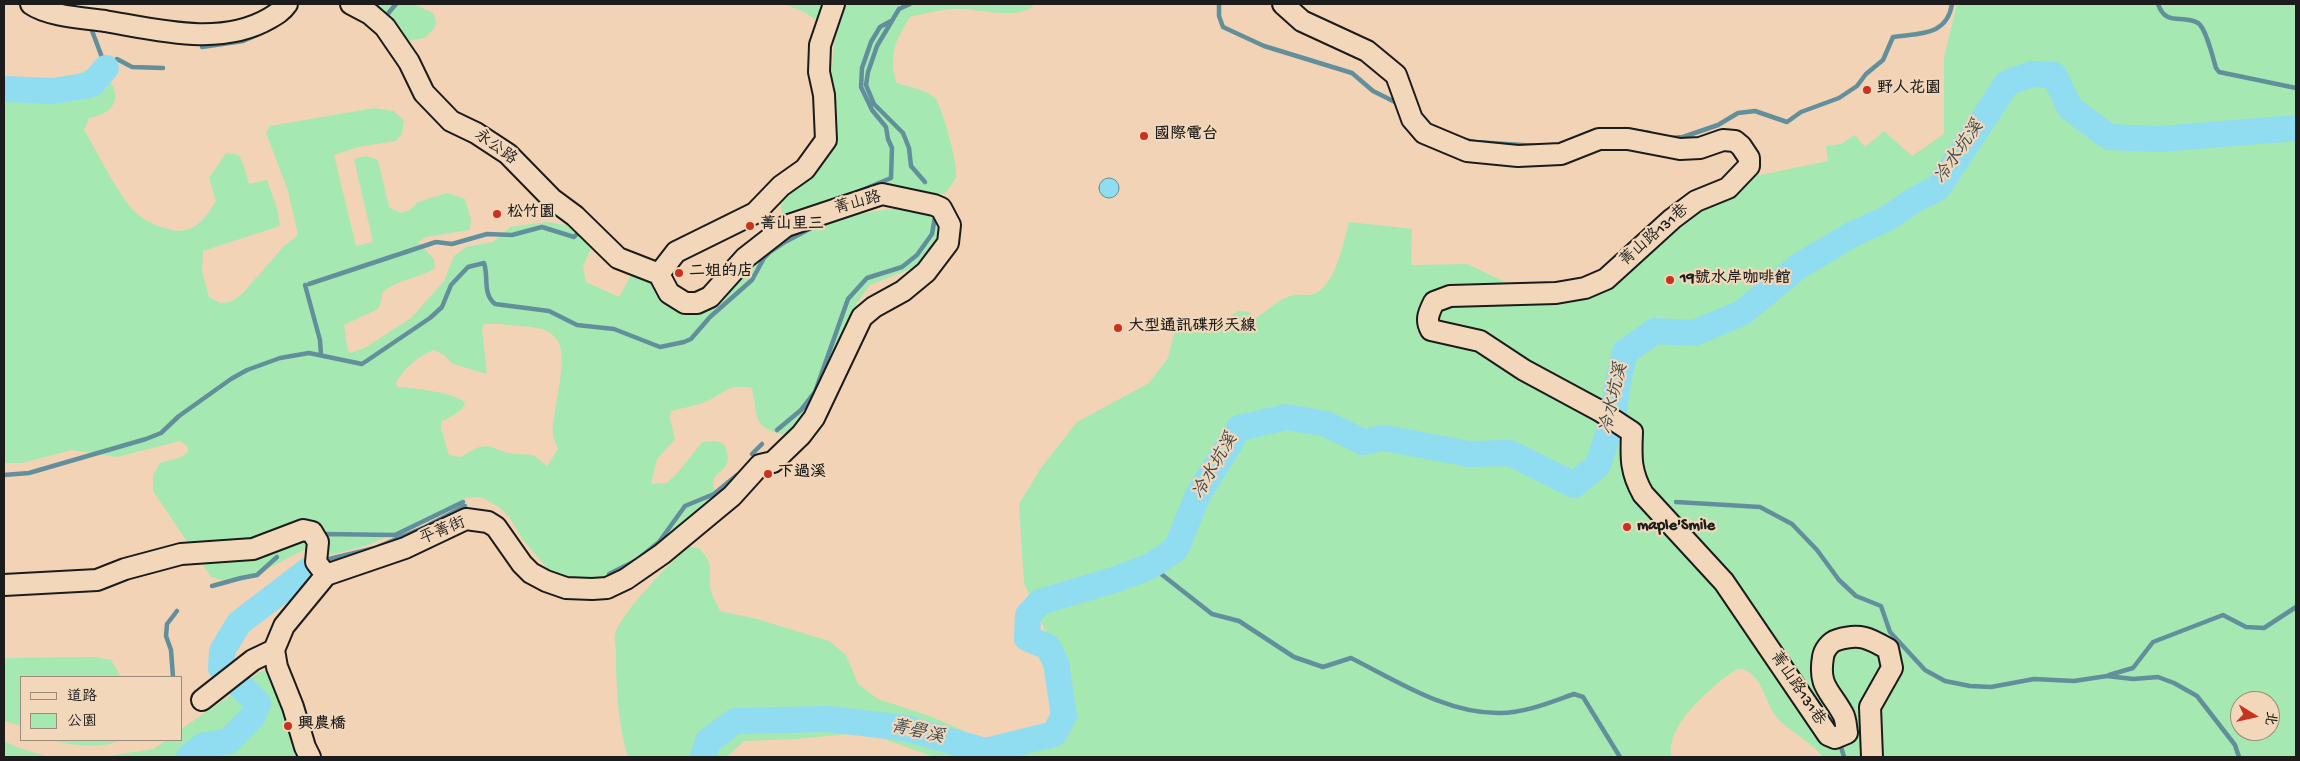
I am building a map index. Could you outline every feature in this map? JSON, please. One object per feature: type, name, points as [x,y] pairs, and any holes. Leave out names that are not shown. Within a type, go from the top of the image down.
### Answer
[{"type":"street","points":[[31,4],[37,8],[70,16],[194,34],[243,31],[261,24],[282,11],[286,4]]},
{"type":"street","name":"永公路","points":[[351,4],[370,14],[385,27],[409,62],[424,93],[451,121],[476,132],[508,154],[552,199],[575,216],[618,258],[660,274]]},
{"type":"street","points":[[660,274],[676,252],[755,213],[781,186],[805,168],[826,140],[824,95],[819,72],[820,45],[834,4]]},
{"type":"street","name":"菁山路131巷","points":[[1283,4],[1302,21],[1374,56],[1396,75],[1412,119],[1424,133],[1467,151],[1518,156],[1561,154],[1599,140],[1628,139],[1680,149],[1700,148],[1723,140],[1735,141],[1746,151],[1749,166],[1728,188],[1696,202],[1672,219],[1606,279],[1585,288],[1556,293],[1450,296],[1434,302],[1429,311],[1427,323],[1431,330],[1480,341],[1524,370],[1600,411],[1632,432],[1631,463],[1634,477],[1643,494],[1724,582],[1828,735],[1835,738],[1847,733],[1844,715],[1826,689],[1821,672],[1824,652],[1833,641],[1849,636],[1868,637],[1888,649],[1892,668],[1870,708],[1872,757]]},
{"type":"street","name":"菁山路","points":[[660,274],[670,294],[685,303],[697,303],[710,297],[745,258],[786,226],[882,194],[934,205],[941,208],[947,216],[950,225],[948,243],[926,272],[903,291],[874,307],[862,317],[814,418],[801,435],[773,462],[760,466]]},
{"type":"street","name":"平菁街","points":[[326,575],[405,548],[466,519],[488,522],[496,527],[522,564],[531,573],[546,581],[566,588],[607,588],[626,579],[662,554],[732,496],[760,466]]},
{"type":"street","points":[[4,585],[97,580],[125,569],[181,554],[253,549],[303,530],[312,532],[318,542],[316,562],[326,575],[284,626],[274,650],[277,668],[310,757]]},
{"type":"street","points":[[202,700],[253,660],[274,650]]},
{"type":"green space","points":[[367,4],[413,4],[433,13],[436,20],[435,27],[424,38],[403,42],[388,16]]},
{"type":"green space","points":[[784,4],[825,4],[821,16],[815,19],[804,12]]},
{"type":"green space","points":[[844,4],[1035,4],[1027,10],[1018,12],[1007,13],[961,9],[925,13],[910,17],[897,41],[893,55],[896,82],[931,95],[935,98],[942,112],[956,171],[956,177],[945,194],[909,193],[788,217],[782,214],[781,204],[784,197],[827,157],[832,151],[835,142],[837,123],[832,84],[832,66],[837,30]]},
{"type":"green space","points":[[1957,4],[2296,4],[2296,757],[1823,757],[1778,719],[1756,679],[1745,670],[1737,669],[1704,696],[1683,720],[1675,733],[1671,745],[1672,757],[934,757],[873,735],[859,733],[797,739],[744,741],[727,757],[628,757],[618,706],[615,635],[636,602],[659,575],[689,547],[699,548],[709,562],[710,588],[720,611],[757,619],[829,641],[846,655],[858,684],[878,699],[927,715],[962,730],[993,750],[1039,745],[1056,740],[1066,727],[1068,712],[1065,675],[1024,583],[1019,504],[1041,468],[1077,422],[1149,383],[1168,358],[1175,330],[1213,327],[1238,311],[1249,312],[1255,319],[1284,298],[1295,295],[1315,294],[1324,287],[1330,279],[1342,250],[1349,222],[1412,229],[1411,265],[1467,264],[1516,287],[1583,281],[1604,270],[1671,210],[1729,175],[1738,165],[1760,175],[1828,161],[1826,146],[1841,144],[1855,135],[1865,147],[1884,131],[1912,156],[1944,134],[1944,57]]},
{"type":"green space","points":[[92,68],[110,81],[115,96],[112,107],[102,114],[89,118],[84,130],[126,201],[141,217],[156,225],[183,231],[196,226],[201,221],[216,201],[209,178],[226,153],[239,155],[249,184],[267,180],[277,208],[280,226],[203,251],[202,271],[209,297],[220,303],[231,302],[243,293],[284,246],[298,235],[288,191],[266,133],[270,126],[374,108],[394,111],[404,120],[402,134],[396,141],[358,147],[334,155],[356,246],[373,242],[354,159],[366,156],[378,160],[389,207],[400,213],[410,210],[418,202],[447,193],[465,199],[471,220],[470,230],[426,237],[418,242],[434,259],[435,268],[388,288],[382,293],[378,309],[344,325],[348,351],[351,353],[366,347],[411,318],[444,281],[454,256],[466,247],[493,242],[510,227],[547,222],[579,227],[592,242],[591,249],[583,266],[586,282],[619,297],[634,270],[656,277],[688,309],[778,240],[851,215],[909,206],[935,213],[941,224],[941,240],[918,266],[870,285],[857,303],[810,408],[799,424],[784,435],[761,425],[756,414],[752,388],[732,388],[705,402],[671,411],[670,419],[675,439],[657,459],[651,484],[667,483],[702,442],[715,441],[724,444],[728,460],[714,479],[713,484],[720,500],[643,568],[584,584],[554,576],[523,540],[510,518],[499,507],[481,497],[466,498],[423,522],[365,546],[318,558],[304,550],[246,580],[229,582],[211,577],[153,491],[153,475],[160,463],[181,457],[188,452],[188,447],[180,441],[117,457],[72,450],[22,463],[4,463],[4,98],[23,96],[48,83],[63,80]],"holes":[[[484,324],[502,324],[543,329],[555,337],[560,345],[562,356],[560,384],[553,424],[554,440],[558,449],[547,466],[533,455],[508,453],[488,446],[479,447],[460,457],[449,455],[441,428],[442,421],[459,411],[465,402],[442,393],[397,387],[396,383],[407,368],[422,356],[434,350],[444,355],[453,364],[487,374],[482,329]]]},
{"type":"green space","points":[[95,657],[111,660],[120,676],[20,676],[20,726],[4,721],[4,658]]},
{"type":"green space","points":[[268,670],[302,757],[102,757],[153,749],[165,741],[182,741],[182,728],[231,695],[259,672]]},
{"type":"green space","points":[[4,741],[19,748],[50,757],[4,757]]},
{"type":"green space","points":[[55,741],[117,741],[95,746]]},
{"type":"water","points":[[1109,178],[1116,181],[1119,188],[1116,195],[1109,198],[1102,195],[1099,188],[1102,181]]},
{"type":"waterway","points":[[385,17],[396,4]]},
{"type":"waterway","points":[[910,4],[899,9],[877,46],[868,72],[866,85],[874,104],[903,133],[909,148],[911,166],[925,182]]},
{"type":"waterway","points":[[1219,4],[1219,16],[1223,27],[1264,46],[1352,73],[1373,91],[1395,102]]},
{"type":"waterway","points":[[1669,138],[1683,137],[1718,125],[1738,113],[1755,111],[1787,122],[1801,112],[1839,98],[1857,86],[1866,74],[1883,60],[1893,37],[1931,31],[1944,22],[1952,4]]},
{"type":"waterway","points":[[2158,4],[2161,11],[2170,18],[2186,19],[2201,26],[2219,72],[2296,88]]},
{"type":"waterway","points":[[855,193],[891,178],[892,148],[886,127],[872,110],[861,87],[862,68],[871,42],[880,27],[891,21]]},
{"type":"waterway","points":[[91,28],[106,68],[117,59],[132,67],[163,68]]},
{"type":"waterway","points":[[202,47],[243,41],[257,35]]},
{"type":"waterway","points":[[4,89],[52,91],[91,85],[106,68]]},
{"type":"waterway","name":"冷水坑溪","points":[[703,757],[708,741],[735,721],[829,719],[905,728],[985,751],[1054,734],[1064,716],[1056,663],[1048,647],[1027,638],[1028,615],[1040,602],[1114,580],[1151,566],[1176,549],[1197,497],[1239,428],[1287,417],[1326,424],[1363,442],[1384,438],[1469,454],[1510,453],[1574,485],[1598,465],[1613,419],[1617,387],[1625,352],[1655,331],[1694,333],[1742,313],[1799,266],[1853,234],[1888,218],[1916,199],[1938,188],[2007,83],[2032,74],[2054,75],[2070,108],[2109,137],[2160,139],[2296,128]]},
{"type":"waterway","points":[[1625,129],[1650,133]]},
{"type":"waterway","points":[[1464,140],[1538,146]]},
{"type":"waterway","points":[[777,430],[801,410],[815,392],[848,299],[867,278],[902,267],[917,255],[932,234],[935,217]]},
{"type":"waterway","points":[[4,475],[29,473],[161,433],[179,416],[231,379],[247,370],[280,358],[309,353],[362,364],[430,318],[442,307],[451,285],[468,267],[484,263],[488,295],[495,304],[549,311],[577,325],[614,329],[660,347],[684,342],[691,339],[710,317],[752,280],[764,258],[770,252],[815,226]]},
{"type":"waterway","points":[[309,284],[436,242],[452,244],[487,234],[512,235],[542,227],[574,237],[580,231]]},
{"type":"waterway","points":[[305,285],[320,340],[321,355]]},
{"type":"waterway","points":[[752,454],[762,444]]},
{"type":"waterway","points":[[609,574],[637,560],[659,542],[685,506],[714,494],[737,475]]},
{"type":"waterway","points":[[324,538],[323,534],[395,535],[463,502]]},
{"type":"waterway","points":[[1676,502],[1760,507],[1792,524],[1817,550],[1839,580],[1856,596],[1881,606],[1890,632],[1925,670],[1945,681],[1970,686],[1991,687],[2034,679],[2074,681],[2107,676],[2133,679],[2158,677],[2174,683],[2197,696],[2235,745],[2239,757]]},
{"type":"waterway","points":[[324,558],[325,560],[375,548],[425,527],[465,506]]},
{"type":"waterway","points":[[212,586],[257,575],[277,557]]},
{"type":"waterway","points":[[1151,566],[1212,614],[1239,621],[1294,657],[1323,667],[1351,658],[1404,686],[1442,702],[1480,712],[1509,713],[1574,694],[1583,697],[1620,757]]},
{"type":"waterway","points":[[189,757],[204,745],[229,741],[253,716],[258,703],[221,668],[222,651],[239,623],[311,568]]},
{"type":"waterway","points":[[2109,675],[2133,668],[2153,642],[2223,615],[2246,627],[2264,628],[2296,607]]},
{"type":"waterway","points":[[173,676],[171,650],[166,636],[167,624],[177,611]]},
{"type":"waterway","points":[[1841,747],[1844,757]]},
{"type":"place","name":"野人花園","points":[[1867,90]]},
{"type":"place","name":"國際電台","points":[[1144,136]]},
{"type":"place","name":"松竹園","points":[[497,214]]},
{"type":"place","name":"菁山里三","points":[[750,226]]},
{"type":"place","name":"二姐的店","points":[[679,273]]},
{"type":"place","name":"19號水岸咖啡館","points":[[1670,280]]},
{"type":"place","name":"大型通訊碟形天線","points":[[1118,328]]},
{"type":"place","name":"下過溪","points":[[768,474]]},
{"type":"place","name":"maple'Smile","points":[[1627,527]]},
{"type":"place","name":"興農橋","points":[[288,726]]},
{"type":"water label","name":"菁礐溪","points":[[917,733]]}]
